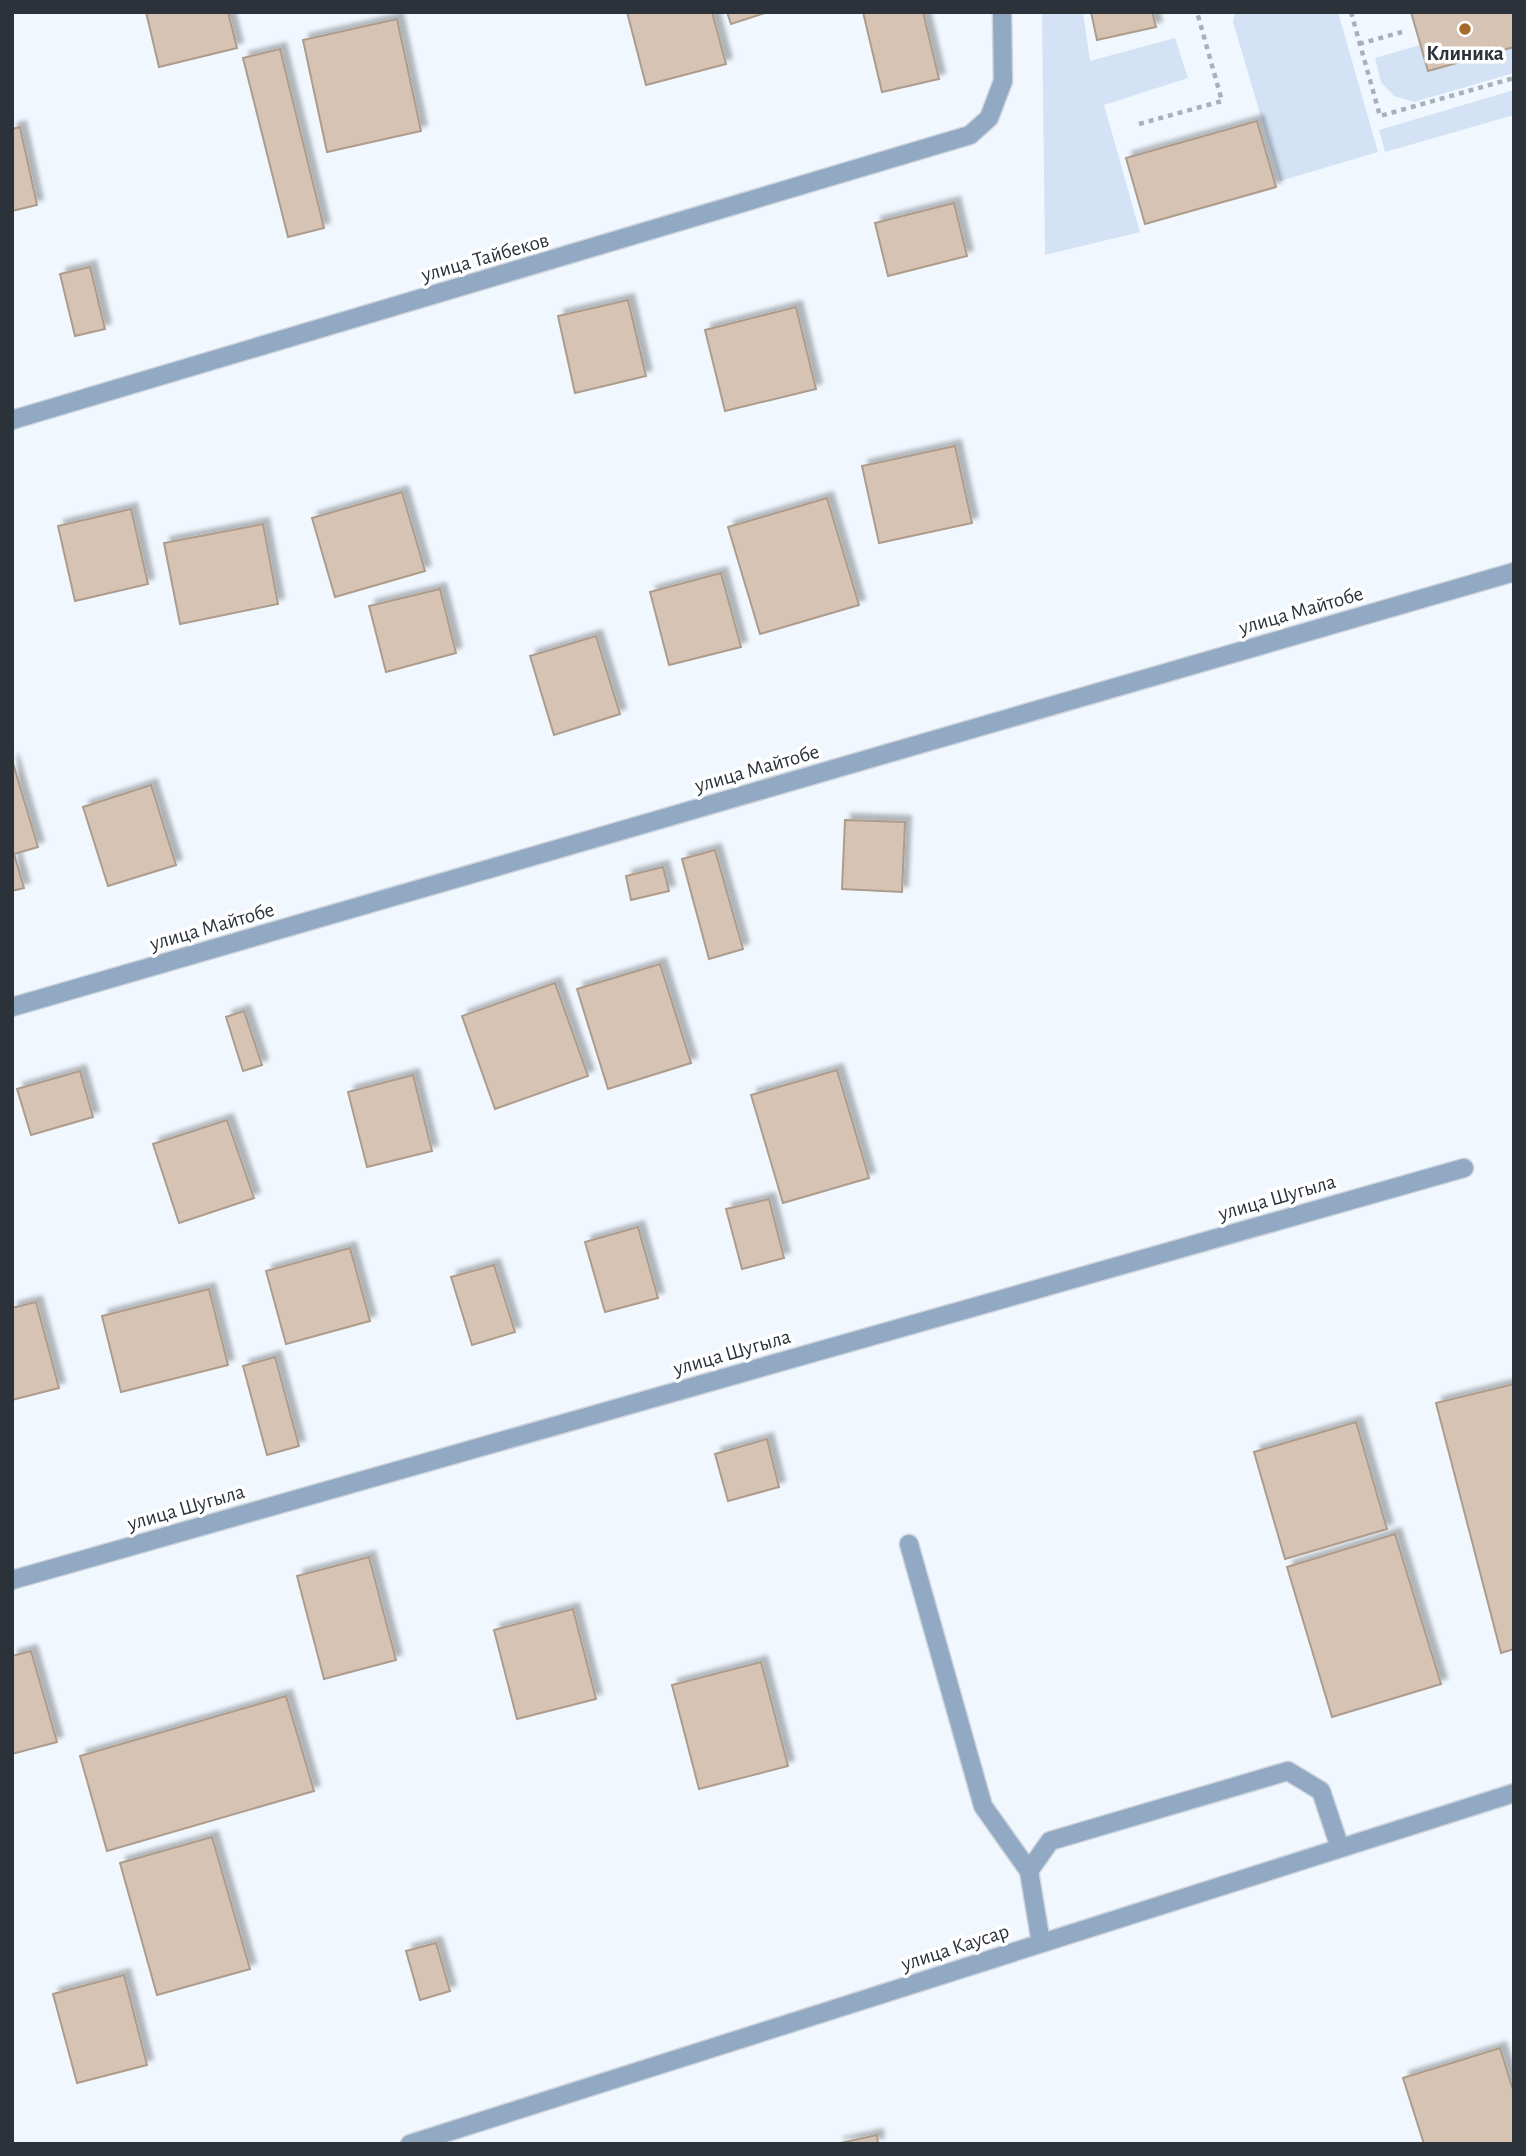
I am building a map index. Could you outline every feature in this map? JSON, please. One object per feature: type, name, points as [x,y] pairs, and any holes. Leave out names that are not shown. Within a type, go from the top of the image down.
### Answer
[{"type":"street","name":"улица Тайбеков","points":[[12,420],[970,135],[989,118],[1003,81],[1002,12]]},
{"type":"street","name":"улица Майтобе","points":[[12,1007],[1514,572]]},
{"type":"street","name":"улица Шугыла","points":[[12,1580],[1464,1168]]},
{"type":"street","points":[[909,1544],[983,1806],[1029,1871],[1041,1943]]},
{"type":"street","points":[[1029,1871],[1050,1841],[1288,1772],[1321,1791],[1340,1848]]},
{"type":"street","name":"улица Каусар","points":[[410,2144],[1514,1793]]},
{"type":"path","points":[[1139,124],[1222,101],[1198,12]]},
{"type":"path","points":[[1351,12],[1380,116],[1514,78]]},
{"type":"path","points":[[1359,44],[1402,32]]},
{"type":"shaded area","points":[[1042,12],[1083,12],[1090,61],[1175,38],[1188,78],[1104,105],[1140,232],[1045,255]]},
{"type":"shaded area","points":[[1235,12],[1338,12],[1378,152],[1280,181],[1233,22]]},
{"type":"shaded area","points":[[1420,45],[1428,71],[1514,47],[1514,73],[1414,102],[1394,96],[1381,82],[1375,58]]},
{"type":"shaded area","points":[[1514,90],[1514,115],[1385,152],[1379,130]]},
{"type":"building","points":[[146,12],[228,12],[237,48],[159,67]]},
{"type":"building","points":[[627,12],[712,12],[726,64],[646,85]]},
{"type":"building","points":[[727,12],[768,12],[731,24]]},
{"type":"building","points":[[863,12],[923,12],[939,79],[882,92]]},
{"type":"building","points":[[1091,12],[1152,12],[1156,27],[1097,40]]},
{"type":"building","name":"Клиника","points":[[1411,12],[1514,12],[1514,47],[1428,71]]},
{"type":"building","points":[[397,19],[421,131],[327,152],[303,40]]},
{"type":"building","points":[[280,49],[324,228],[288,237],[243,58]]},
{"type":"building","points":[[1257,121],[1276,187],[1145,224],[1126,158]]},
{"type":"building","points":[[20,127],[37,205],[12,211],[12,129]]},
{"type":"building","points":[[954,203],[967,256],[888,276],[875,223]]},
{"type":"building","points":[[90,267],[105,329],[75,336],[60,274]]},
{"type":"building","points":[[628,300],[646,376],[575,393],[558,316]]},
{"type":"building","points":[[796,307],[816,389],[725,411],[705,330]]},
{"type":"building","points":[[955,446],[972,523],[879,543],[862,466]]},
{"type":"building","points":[[402,492],[425,571],[335,597],[312,518]]},
{"type":"building","points":[[827,498],[859,605],[760,634],[728,527]]},
{"type":"building","points":[[131,509],[148,584],[75,601],[58,526]]},
{"type":"building","points":[[263,524],[278,604],[180,624],[164,543]]},
{"type":"building","points":[[721,573],[741,647],[669,665],[650,592]]},
{"type":"building","points":[[440,589],[456,653],[386,672],[369,606]]},
{"type":"building","points":[[596,636],[620,714],[554,735],[530,656]]},
{"type":"building","points":[[12,760],[38,847],[14,854],[24,888],[12,891]]},
{"type":"building","points":[[151,785],[176,865],[108,886],[83,807]]},
{"type":"building","points":[[845,820],[905,822],[902,892],[842,889]]},
{"type":"building","points":[[715,850],[743,949],[709,959],[682,859]]},
{"type":"building","points":[[663,867],[669,891],[631,900],[626,876]]},
{"type":"building","points":[[660,964],[691,1063],[608,1089],[577,989]]},
{"type":"building","points":[[555,983],[588,1076],[495,1109],[462,1016]]},
{"type":"building","points":[[244,1011],[262,1065],[243,1071],[226,1017]]},
{"type":"building","points":[[837,1070],[869,1178],[783,1203],[751,1095]]},
{"type":"building","points":[[80,1071],[93,1117],[31,1135],[17,1089]]},
{"type":"building","points":[[413,1075],[432,1151],[367,1167],[348,1092]]},
{"type":"building","points":[[227,1120],[254,1198],[179,1223],[153,1144]]},
{"type":"building","points":[[769,1199],[784,1258],[742,1269],[726,1209]]},
{"type":"building","points":[[638,1227],[658,1298],[605,1312],[585,1242]]},
{"type":"building","points":[[350,1248],[370,1321],[286,1344],[266,1271]]},
{"type":"building","points":[[494,1265],[515,1332],[472,1345],[451,1277]]},
{"type":"building","points":[[209,1289],[228,1365],[121,1392],[102,1316]]},
{"type":"building","points":[[36,1302],[59,1388],[12,1400],[12,1308]]},
{"type":"building","points":[[275,1357],[299,1446],[267,1455],[243,1366]]},
{"type":"building","points":[[1514,1384],[1514,1649],[1501,1653],[1436,1403]]},
{"type":"building","points":[[1356,1422],[1387,1529],[1285,1559],[1254,1452]]},
{"type":"building","points":[[767,1439],[779,1487],[728,1501],[715,1454]]},
{"type":"building","points":[[1395,1534],[1441,1684],[1332,1717],[1287,1567]]},
{"type":"building","points":[[369,1557],[396,1660],[324,1679],[297,1576]]},
{"type":"building","points":[[573,1609],[596,1699],[517,1719],[494,1630]]},
{"type":"building","points":[[31,1651],[57,1742],[12,1754],[12,1656]]},
{"type":"building","points":[[761,1662],[788,1766],[699,1789],[672,1685]]},
{"type":"building","points":[[286,1696],[314,1791],[107,1851],[80,1756]]},
{"type":"building","points":[[212,1837],[250,1969],[157,1995],[120,1863]]},
{"type":"building","points":[[436,1943],[450,1991],[420,2000],[406,1951]]},
{"type":"building","points":[[124,1975],[147,2065],[77,2083],[53,1994]]},
{"type":"building","points":[[1500,2048],[1514,2093],[1514,2144],[1424,2144],[1403,2078]]},
{"type":"building","points":[[877,2135],[878,2144],[836,2144]]},
{"type":"place","name":"Клиника","points":[[1465,29]]}]
